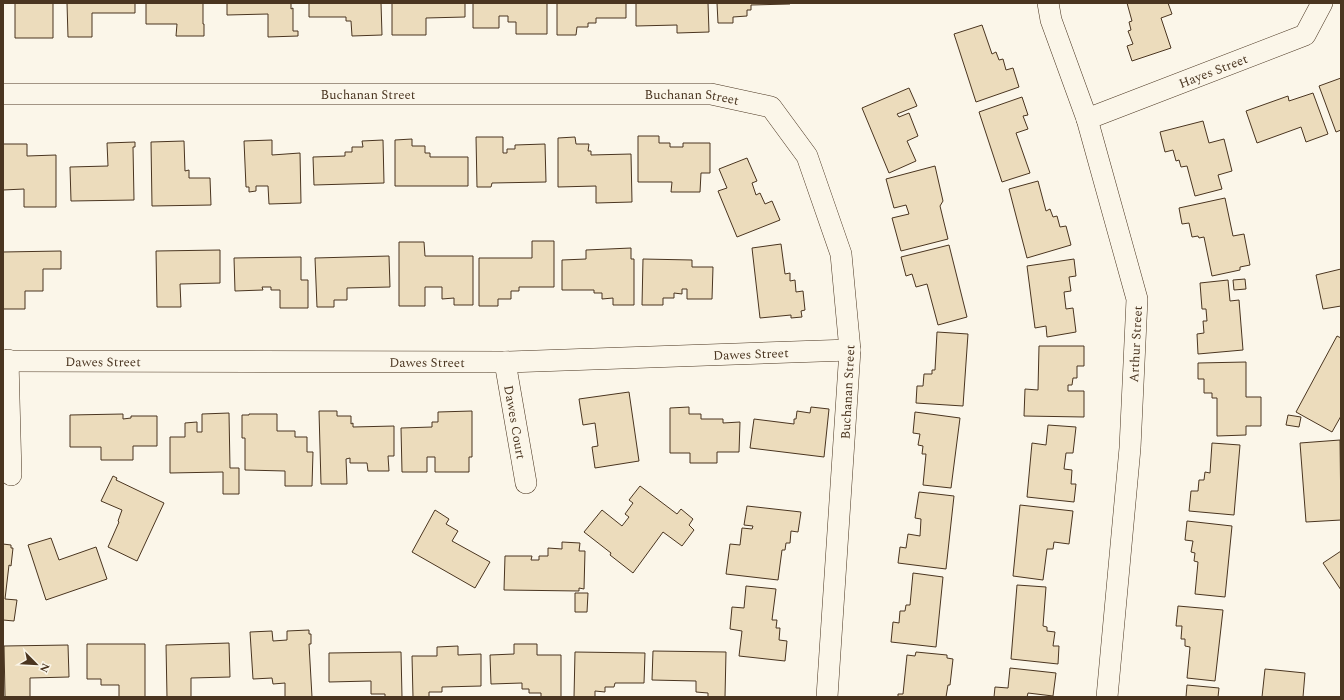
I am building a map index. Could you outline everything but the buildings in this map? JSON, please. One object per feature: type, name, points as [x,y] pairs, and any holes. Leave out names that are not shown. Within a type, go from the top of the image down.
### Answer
[{"type":"street","name":"Arthur Street","points":[[1048,3],[1051,20],[1087,119],[1137,299],[1130,448],[1107,697]]},
{"type":"street","name":"Hayes Street","points":[[1087,119],[1305,35],[1322,3]]},
{"type":"street","name":"Buchanan Street","points":[[3,94],[711,94],[771,107],[807,156],[841,254],[850,350],[827,697]]},
{"type":"street","name":"Dawes Street","points":[[6,361],[505,362],[850,350]]},
{"type":"street","points":[[6,361],[11,475]]},
{"type":"street","name":"Dawes Court","points":[[505,362],[526,483]]}]
